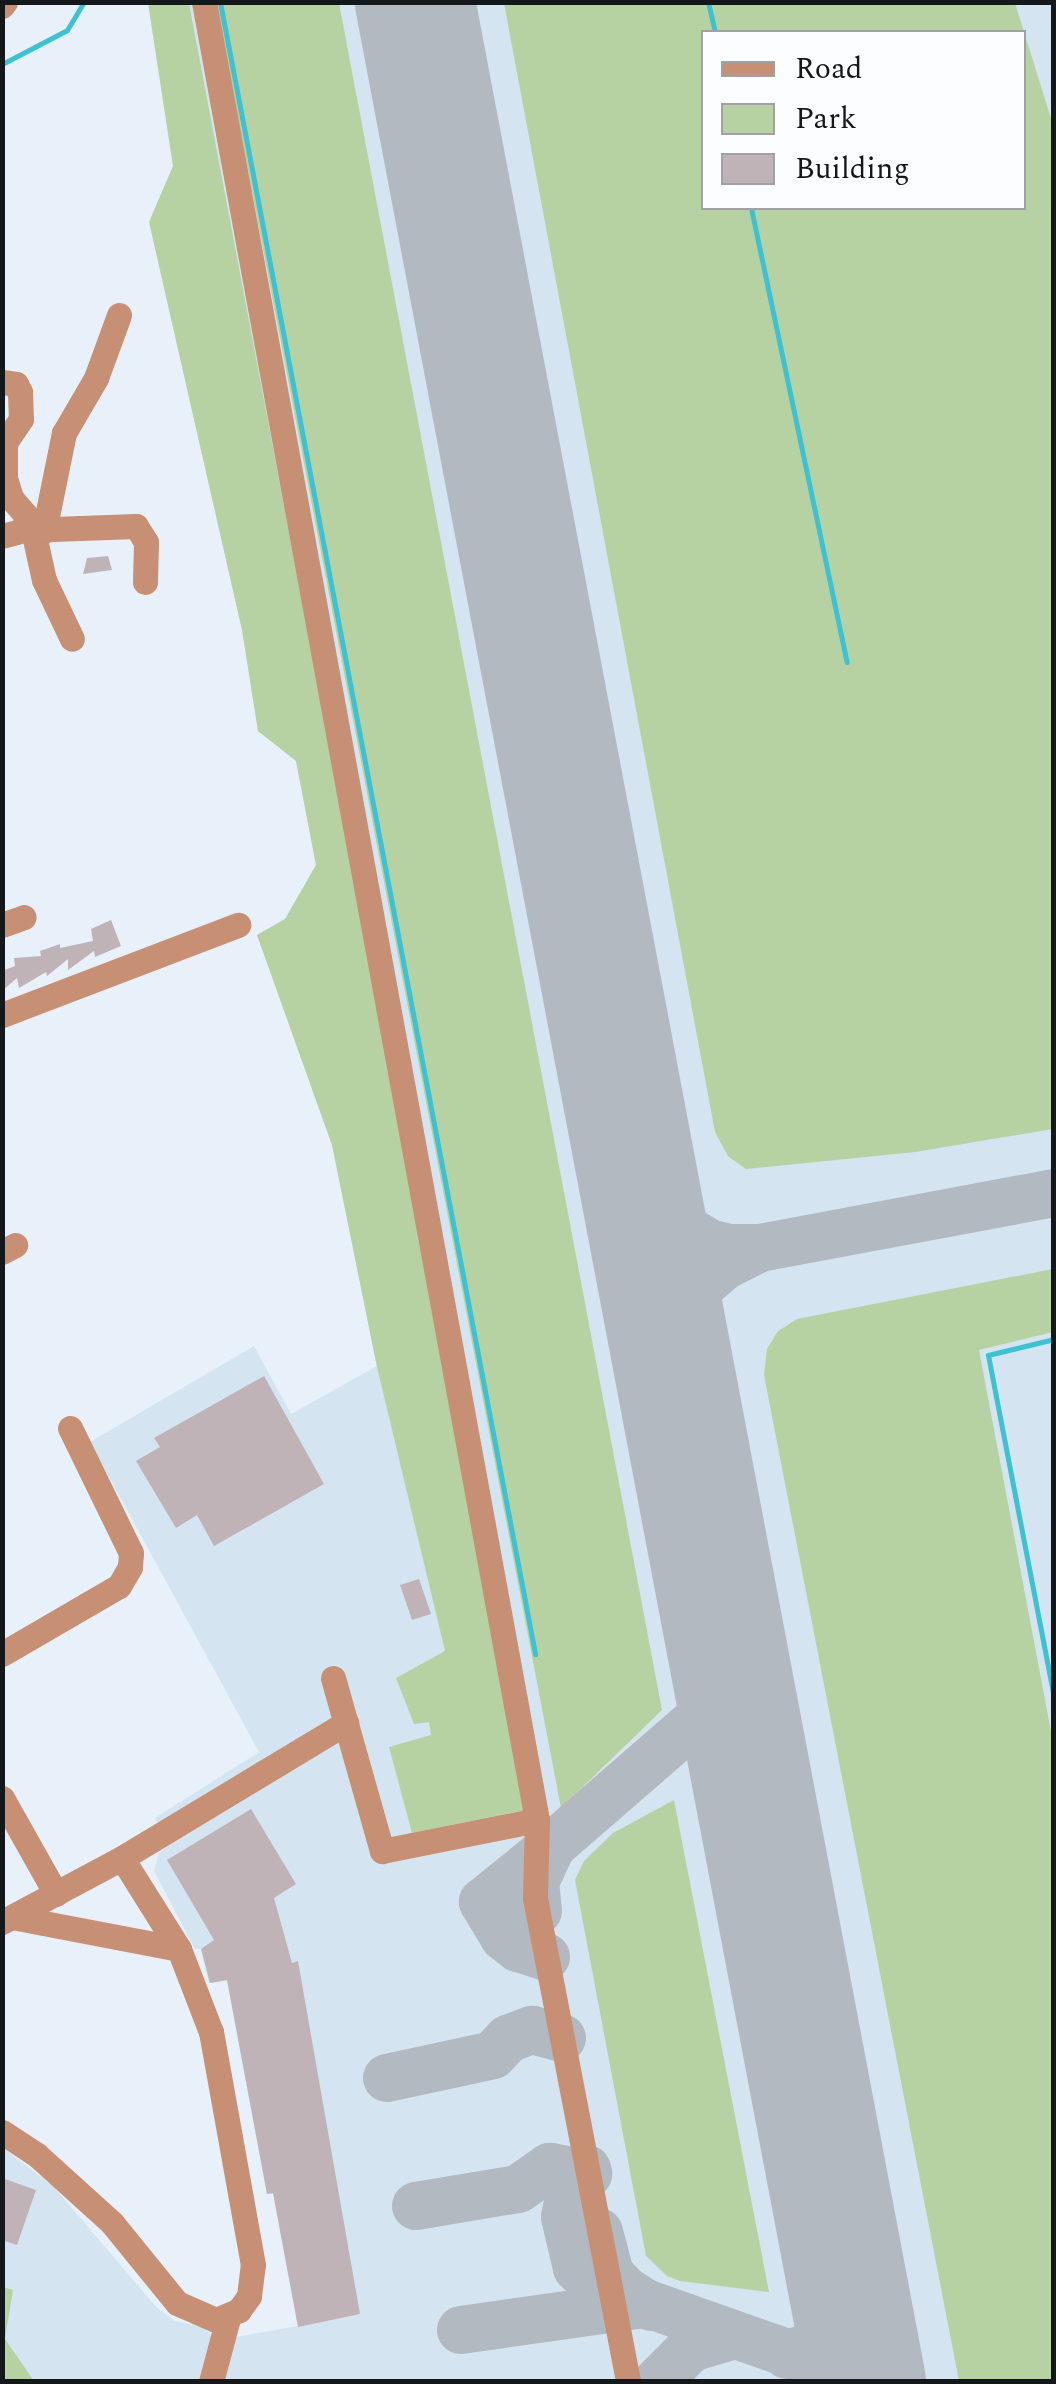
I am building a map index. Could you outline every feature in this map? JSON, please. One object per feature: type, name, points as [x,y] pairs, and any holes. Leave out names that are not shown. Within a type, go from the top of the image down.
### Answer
[{"type":"street","points":[[204,2],[537,1820],[535,1898],[628,2382]]},
{"type":"street","points":[[27,531],[64,433],[96,378],[120,316]]},
{"type":"street","points":[[2,382],[16,384],[21,419],[5,442],[5,478],[12,498],[25,514],[44,580],[72,639]]},
{"type":"street","points":[[27,531],[136,526],[146,542],[145,582]]},
{"type":"street","points":[[2,1014],[238,925]]},
{"type":"street","points":[[2,1654],[119,1586],[130,1567],[132,1553],[70,1428]]},
{"type":"street","points":[[333,1678],[382,1851],[537,1820]]},
{"type":"street","points":[[7,1920],[122,1858],[346,1722]]},
{"type":"street","points":[[2,1798],[56,1894]]},
{"type":"street","points":[[2,2132],[37,2155],[112,2222],[176,2303],[203,2317],[228,2318],[239,2310],[253,2282],[210,2032],[180,1949],[122,1858]]},
{"type":"street","points":[[7,1920],[180,1949]]},
{"type":"street","points":[[211,2382],[228,2318]]},
{"type":"shaded area","points":[[148,3],[1053,3],[1053,2381],[3,2382],[3,2148],[54,2187],[157,2308],[175,2321],[205,2327],[212,2337],[224,2339],[298,2326],[273,2194],[267,2194],[227,1981],[209,1983],[201,1949],[195,1949],[154,1871],[159,1853],[171,1843],[155,1818],[259,1752],[90,1442],[254,1346],[291,1414],[377,1366],[332,1145],[257,935],[285,919],[316,865],[296,761],[258,731],[242,630],[149,222],[173,166]]},
{"type":"green space","points":[[148,3],[189,3],[530,1809],[412,1833],[389,1747],[431,1735],[429,1722],[414,1724],[396,1678],[445,1651],[377,1367],[332,1145],[257,935],[285,919],[316,865],[296,761],[258,731],[242,630],[149,222],[173,166]]},
{"type":"green space","points":[[216,3],[339,3],[662,1710],[561,1808]]},
{"type":"green space","points":[[504,3],[1015,3],[1023,30],[701,30],[701,210],[1026,210],[1026,38],[1054,128],[1053,1129],[915,1152],[746,1169],[728,1156],[715,1132]]},
{"type":"green space","points":[[1053,1269],[1053,1332],[979,1350],[1053,1742],[1053,2381],[959,2381],[764,1375],[767,1349],[778,1331],[797,1319]]},
{"type":"green space","points":[[674,1800],[769,2292],[680,2281],[667,2276],[646,2256],[575,1880],[584,1861],[613,1833]]},
{"type":"green space","points":[[3,2287],[13,2290],[5,2339],[34,2381],[3,2381]]},
{"type":"building","points":[[108,556],[112,570],[83,574],[87,558]]},
{"type":"building","points":[[111,920],[121,946],[95,957],[94,951],[68,970],[68,959],[47,976],[46,972],[19,988],[17,978],[2,991],[2,971],[15,966],[14,958],[41,956],[40,951],[60,944],[60,948],[93,941],[91,929]]},
{"type":"building","points":[[264,1376],[324,1484],[214,1546],[197,1515],[176,1528],[136,1461],[160,1447],[154,1438]]},
{"type":"building","points":[[419,1579],[431,1614],[412,1620],[400,1585]]},
{"type":"building","points":[[251,1809],[296,1884],[274,1898],[292,1963],[298,1961],[360,2314],[298,2327],[273,2193],[267,2194],[227,1980],[210,1983],[201,1949],[214,1940],[167,1860]]},
{"type":"building","points":[[2,2178],[36,2190],[17,2245],[2,2240]]},
{"type":"waterway","points":[[2,64],[67,30],[84,2]]},
{"type":"waterway","points":[[220,2],[535,1654]]},
{"type":"waterway","points":[[708,2],[715,30]]},
{"type":"waterway","points":[[751,210],[847,662]]},
{"type":"waterway","points":[[1054,1339],[988,1355],[1054,1697]]},
{"type":"taxiway","points":[[635,1165],[657,1204],[672,1221],[709,1243],[729,1248],[760,1248],[1054,1193]]},
{"type":"taxiway","points":[[672,1357],[681,1319],[701,1286],[724,1266],[760,1248]]},
{"type":"taxiway","points":[[538,1911],[535,1882],[552,1846],[734,1688]]},
{"type":"taxiway","points":[[546,1957],[518,1948],[504,1937],[483,1902],[552,1846]]},
{"type":"taxiway","points":[[387,2078],[493,2055],[508,2039],[532,2030],[562,2038]]},
{"type":"taxiway","points":[[416,2206],[518,2189],[550,2167],[588,2174]]},
{"type":"taxiway","points":[[587,2169],[569,2197],[565,2217],[577,2268],[594,2285],[866,2381]]},
{"type":"taxiway","points":[[599,2232],[610,2274],[625,2290],[651,2307]]},
{"type":"taxiway","points":[[461,2330],[637,2305]]},
{"type":"taxiway","points":[[787,2355],[832,2338],[842,2328],[851,2305]]},
{"type":"taxiway","points":[[657,2382],[691,2348],[731,2336]]},
{"type":"runway","points":[[415,2],[866,2382]]}]
